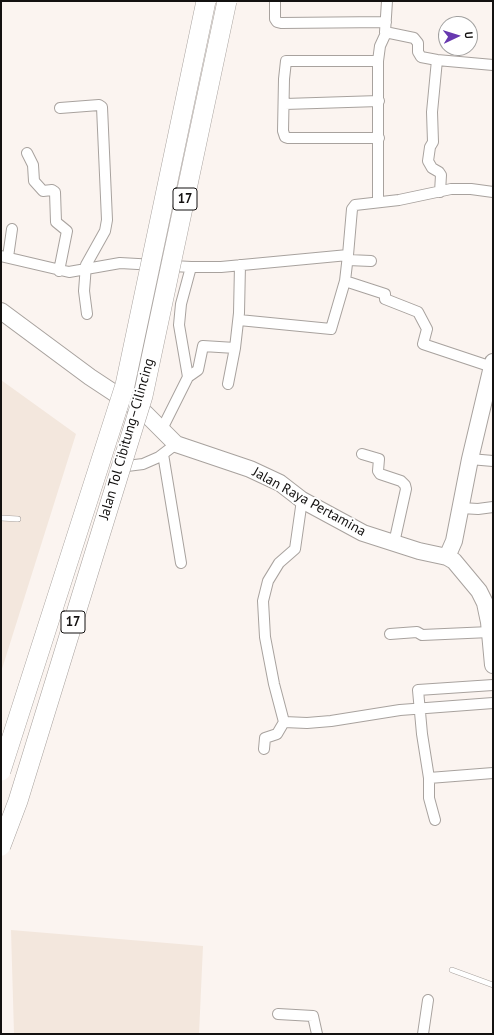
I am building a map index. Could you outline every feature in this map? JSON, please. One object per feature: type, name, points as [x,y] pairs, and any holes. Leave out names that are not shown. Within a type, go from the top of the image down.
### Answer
[{"type":"highway","name":"Jalan Tol Cibitung–Cilincing","points":[[1,771],[125,385],[206,1]]},
{"type":"highway","name":"Jalan Tol Cibitung–Cilincing","points":[[1,846],[18,801],[142,396],[227,1]]},
{"type":"main road","name":"Jalan Raya Pertamina","points":[[1,311],[90,377],[146,414],[161,431],[176,444],[250,469],[280,483],[302,500],[363,533],[447,557]]},
{"type":"main road","points":[[492,372],[470,460],[454,541],[447,557],[454,561],[465,573],[489,603],[490,632],[493,655]]},
{"type":"street","points":[[275,1],[275,19],[277,22],[281,23],[386,22]]},
{"type":"street","points":[[378,201],[378,61],[380,46],[386,33],[387,1]]},
{"type":"street","points":[[386,33],[414,38],[418,43],[418,52],[421,57],[437,60],[493,65]]},
{"type":"street","points":[[437,60],[432,112],[433,142],[430,147],[428,161],[432,168],[441,175],[440,192]]},
{"type":"street","points":[[378,61],[286,61],[284,79],[285,104],[283,131],[285,137],[288,138],[379,138]]},
{"type":"street","points":[[285,104],[378,101]]},
{"type":"street","points":[[60,108],[98,104],[102,107],[107,192],[107,226],[87,263],[85,270],[84,291],[87,314]]},
{"type":"street","points":[[27,153],[33,165],[34,181],[43,191],[52,190],[55,192],[56,222],[66,231],[59,271]]},
{"type":"street","points":[[238,320],[330,329],[345,281],[352,209],[355,205],[378,201],[398,200],[440,192],[471,189],[493,192]]},
{"type":"street","points":[[12,229],[5,257],[59,271],[69,272],[85,270],[94,266],[120,263],[191,267],[348,258],[371,261]]},
{"type":"street","points":[[228,384],[235,348],[238,320],[240,265]]},
{"type":"street","points":[[188,377],[179,325],[181,304],[191,267]]},
{"type":"street","points":[[345,281],[385,294],[385,299],[418,312],[427,328],[423,344],[492,372]]},
{"type":"street","points":[[161,431],[188,377],[198,370],[203,346],[235,348]]},
{"type":"street","points":[[127,466],[143,464],[163,454],[176,444]]},
{"type":"street","points":[[163,454],[182,563]]},
{"type":"street","points":[[362,454],[379,459],[378,471],[380,474],[405,485],[406,489],[394,543]]},
{"type":"street","points":[[470,460],[493,461]]},
{"type":"street","points":[[264,750],[265,738],[277,734],[284,722],[274,684],[265,637],[263,601],[268,581],[279,563],[296,549],[302,500]]},
{"type":"street","points":[[461,508],[478,509],[493,507]]},
{"type":"street","points":[[390,634],[417,632],[422,635],[490,632]]},
{"type":"street","points":[[435,820],[429,798],[429,778],[419,708],[418,690],[420,688],[493,685]]},
{"type":"street","points":[[284,722],[299,723],[331,721],[419,708],[493,703]]},
{"type":"street","points":[[429,778],[493,773]]},
{"type":"street","points":[[423,1034],[428,1000]]},
{"type":"street","points":[[278,1014],[313,1016],[317,1034]]},
{"type":"lane","points":[[1,518],[18,519]]},
{"type":"lane","points":[[452,970],[493,985]]},
{"type":"shaded area","points":[[1,380],[76,434],[1,672]]},
{"type":"shaded area","points":[[11,930],[203,946],[199,1034],[14,1034]]}]
